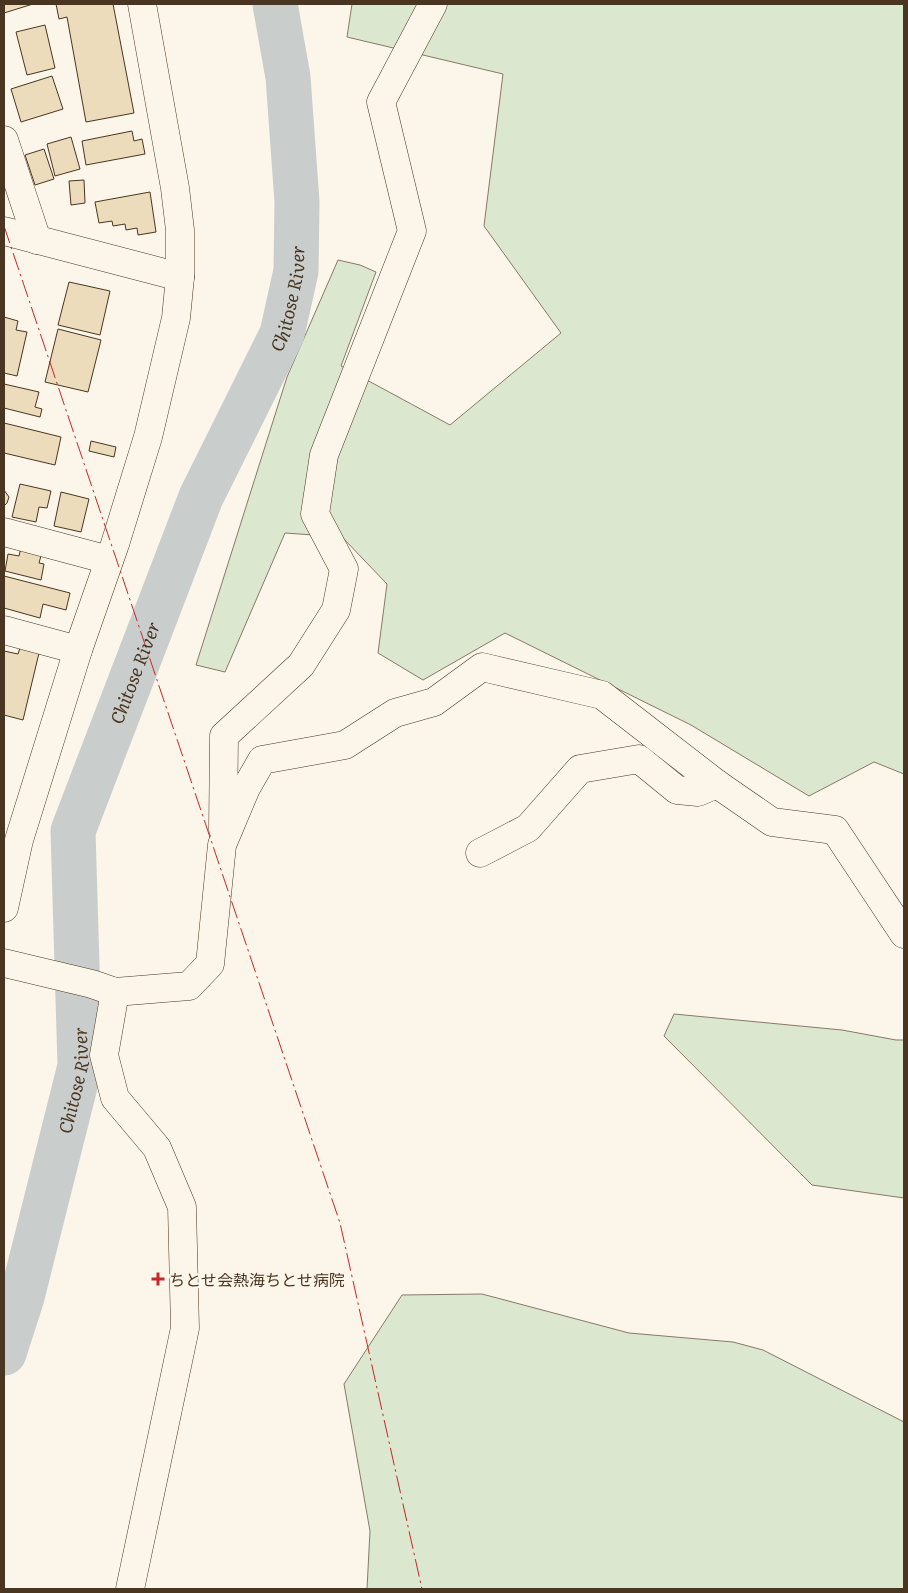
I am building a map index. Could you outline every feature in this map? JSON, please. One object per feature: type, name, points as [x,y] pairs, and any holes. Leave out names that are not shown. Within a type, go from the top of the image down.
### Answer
[{"type":"street","points":[[4,908],[19,840],[78,650],[148,437],[176,318],[180,277],[180,230],[175,188],[142,4]]},
{"type":"street","points":[[8,964],[104,988],[189,986],[210,964],[222,845],[224,736],[301,665],[336,610],[344,569],[315,514],[324,455],[412,231],[381,102],[433,4]]},
{"type":"street","points":[[4,140],[37,240]]},
{"type":"street","points":[[4,231],[180,277]]},
{"type":"street","points":[[4,532],[109,560]]},
{"type":"street","points":[[4,630],[78,650]]},
{"type":"street","points":[[222,845],[246,788],[262,760],[345,745],[395,713],[434,702],[482,667],[602,694],[717,784],[772,822],[835,830],[904,934]]},
{"type":"street","points":[[480,853],[528,828],[580,769],[639,759],[677,790],[698,792],[717,784]]},
{"type":"street","points":[[104,988],[104,1055],[115,1098],[157,1148],[182,1207],[185,1328],[130,1589]]},
{"type":"green space","points":[[352,4],[904,4],[904,774],[874,762],[809,796],[691,725],[505,633],[423,680],[378,653],[387,584],[342,537],[285,533],[225,672],[196,665],[287,377],[338,260],[360,265],[376,272],[341,366],[450,425],[561,333],[484,226],[503,74],[347,37]]},
{"type":"green space","points":[[674,1014],[842,1030],[904,1040],[904,1198],[812,1185],[664,1036]]},
{"type":"green space","points":[[482,1294],[629,1333],[733,1342],[763,1350],[904,1422],[904,1589],[367,1589],[370,1531],[344,1384],[402,1295]]},
{"type":"building","points":[[4,4],[33,4],[4,13]]},
{"type":"building","points":[[56,4],[113,4],[134,113],[86,122],[67,17],[59,19]]},
{"type":"building","points":[[45,25],[55,68],[27,75],[16,32]]},
{"type":"building","points":[[52,76],[63,109],[21,122],[11,89]]},
{"type":"building","points":[[132,131],[134,141],[142,139],[145,154],[86,165],[82,141]]},
{"type":"building","points":[[71,137],[80,169],[55,176],[47,144]]},
{"type":"building","points":[[44,149],[54,179],[35,185],[25,155]]},
{"type":"building","points":[[84,180],[85,203],[71,205],[69,181]]},
{"type":"building","points":[[150,192],[156,232],[138,235],[137,228],[126,230],[125,224],[113,226],[112,221],[99,223],[95,202]]},
{"type":"building","points":[[69,282],[110,291],[100,335],[58,325]]},
{"type":"building","points":[[4,317],[18,321],[16,330],[27,332],[17,376],[4,373]]},
{"type":"building","points":[[58,329],[101,340],[88,392],[45,382]]},
{"type":"building","points":[[4,384],[39,392],[35,407],[42,409],[40,417],[4,408]]},
{"type":"building","points":[[4,423],[61,437],[55,465],[4,453]]},
{"type":"building","points":[[91,441],[116,447],[114,457],[89,451]]},
{"type":"building","points":[[20,484],[51,491],[47,508],[39,507],[36,522],[12,517]]},
{"type":"building","points":[[4,490],[9,497],[4,506]]},
{"type":"building","points":[[61,492],[89,499],[81,532],[54,526]]},
{"type":"building","points":[[21,547],[42,552],[39,563],[44,564],[41,580],[5,571],[8,554],[19,556]]},
{"type":"building","points":[[4,576],[70,593],[66,610],[43,604],[40,618],[4,608]]},
{"type":"building","points":[[20,648],[39,653],[23,720],[4,715],[4,651],[18,654]]},
{"type":"waterway","name":"Chitose River","points":[[4,1353],[22,1297],[80,1066],[73,831],[201,497],[282,334],[296,271],[297,202],[288,77],[275,4]]},
{"type":"power","points":[[4,226],[340,1223],[422,1589]]},
{"type":"place","name":"ちとせ会熱海ちとせ病院","points":[[158,1279]]}]
